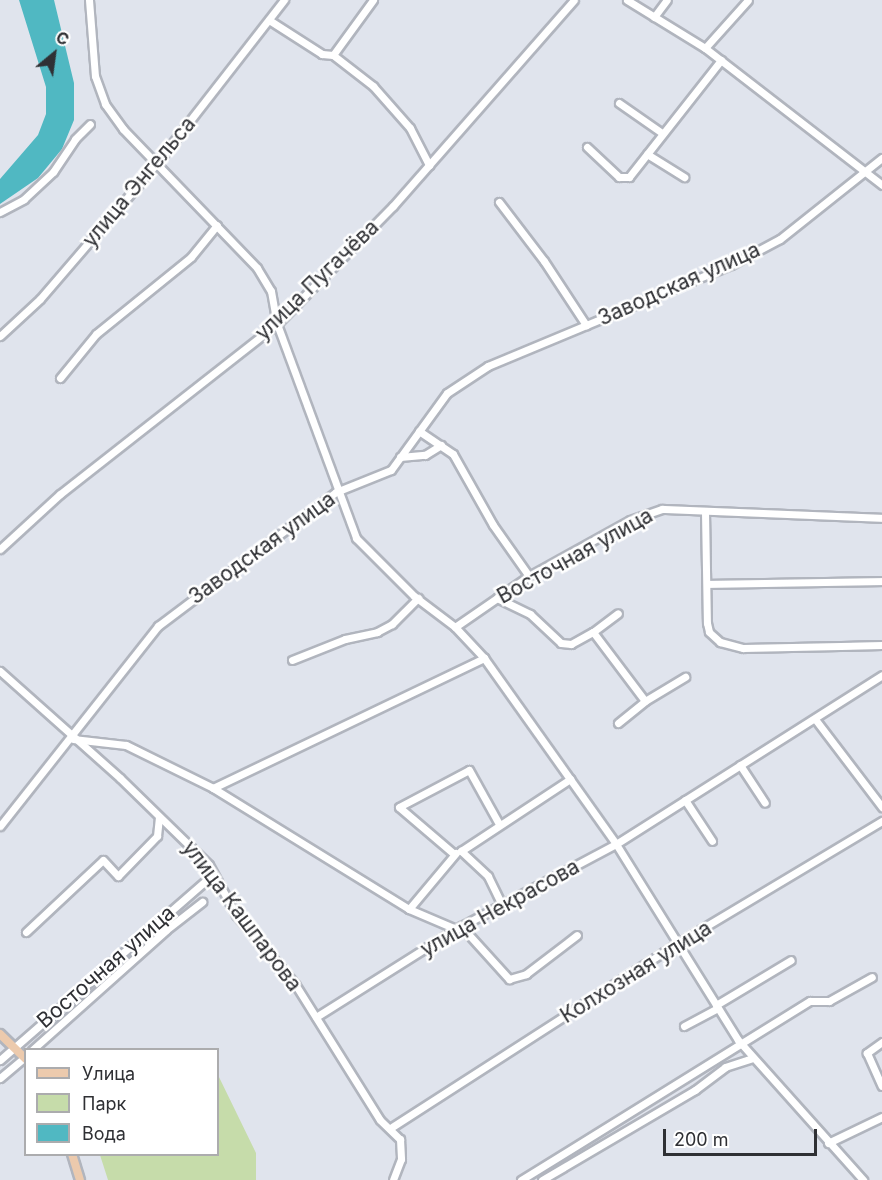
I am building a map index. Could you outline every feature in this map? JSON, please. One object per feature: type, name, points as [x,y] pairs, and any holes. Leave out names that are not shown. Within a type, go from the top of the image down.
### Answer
[{"type":"main road","points":[[0,1034],[24,1056]]},
{"type":"main road","points":[[72,1156],[81,1180]]},
{"type":"street","name":"улица Энгельса","points":[[0,336],[40,298],[157,163],[284,0]]},
{"type":"street","points":[[333,56],[373,0]]},
{"type":"street","name":"улица Пугачёва","points":[[0,549],[60,494],[277,324],[429,165],[451,137],[574,0]]},
{"type":"street","points":[[627,0],[705,48],[882,184]]},
{"type":"street","points":[[654,17],[667,0]]},
{"type":"street","points":[[705,48],[748,0]]},
{"type":"street","points":[[91,1],[95,76],[105,105],[257,268],[271,291],[277,324],[336,492],[356,538],[418,598],[455,627],[484,658],[616,844],[740,1043],[863,1180]]},
{"type":"street","points":[[269,20],[322,54],[333,56],[374,86],[410,128],[429,165]]},
{"type":"street","points":[[587,147],[624,179],[647,154],[721,60]]},
{"type":"street","points":[[619,103],[663,133]]},
{"type":"street","points":[[0,212],[24,199],[53,172],[75,138],[90,124]]},
{"type":"street","points":[[647,154],[684,177]]},
{"type":"street","name":"Заводская улица","points":[[0,826],[73,739],[173,612],[336,492],[391,470],[447,393],[488,366],[731,265],[761,249],[882,158]]},
{"type":"street","points":[[499,202],[544,261],[586,326]]},
{"type":"street","points":[[60,378],[96,334],[192,257],[217,225]]},
{"type":"street","points":[[419,432],[453,454],[493,525],[529,576]]},
{"type":"street","points":[[400,457],[425,455],[441,445]]},
{"type":"street","name":"Восточная улица","points":[[455,627],[529,576],[630,520],[662,509],[705,512],[851,514],[882,518]]},
{"type":"street","points":[[705,512],[709,632],[727,646],[882,645]]},
{"type":"street","points":[[707,584],[882,581]]},
{"type":"street","points":[[292,660],[345,639],[377,632],[392,624],[418,598]]},
{"type":"street","points":[[497,598],[530,614],[561,643],[571,645],[618,613]]},
{"type":"street","points":[[593,632],[645,701]]},
{"type":"street","points":[[213,788],[484,658]]},
{"type":"street","name":"улица Кашпарова","points":[[0,671],[184,839],[212,874],[236,915],[295,984],[380,1120],[392,1127]]},
{"type":"street","name":"улица Некрасова","points":[[316,1017],[459,928],[616,844],[882,675]]},
{"type":"street","points":[[618,723],[645,701],[685,677]]},
{"type":"street","points":[[815,719],[882,807]]},
{"type":"street","points":[[73,739],[126,745],[213,788],[409,909],[459,928],[509,979],[526,974],[577,935]]},
{"type":"street","points":[[740,765],[765,802]]},
{"type":"street","points":[[499,824],[469,770],[399,807],[488,876],[502,905]]},
{"type":"street","points":[[409,909],[458,852],[570,779]]},
{"type":"street","points":[[685,800],[712,841]]},
{"type":"street","points":[[26,932],[103,860],[118,876],[157,836],[159,817]]},
{"type":"street","name":"Колхозная улица","points":[[392,1127],[678,943],[882,820]]},
{"type":"street","name":"Восточная улица","points":[[0,1060],[212,874]]},
{"type":"street","name":"Восточная улица","points":[[34,1048],[156,939],[202,902]]},
{"type":"street","points":[[153,926],[156,939]]},
{"type":"street","points":[[684,1026],[791,960]]},
{"type":"street","points":[[521,1180],[810,1001],[829,1001],[872,977]]},
{"type":"street","points":[[882,1042],[867,1053],[882,1086]]},
{"type":"street","points":[[0,1078],[24,1058]]},
{"type":"street","points":[[542,1180],[695,1090],[725,1067],[752,1058]]},
{"type":"street","points":[[828,1143],[882,1117]]},
{"type":"street","points":[[392,1127],[402,1149],[393,1180]]},
{"type":"green space","points":[[219,1077],[256,1153],[256,1180],[108,1180],[100,1156],[219,1156]]},
{"type":"water","points":[[19,0],[54,0],[74,83],[74,120],[62,149],[38,178],[0,204],[0,179],[38,135],[46,114],[46,87]]}]
